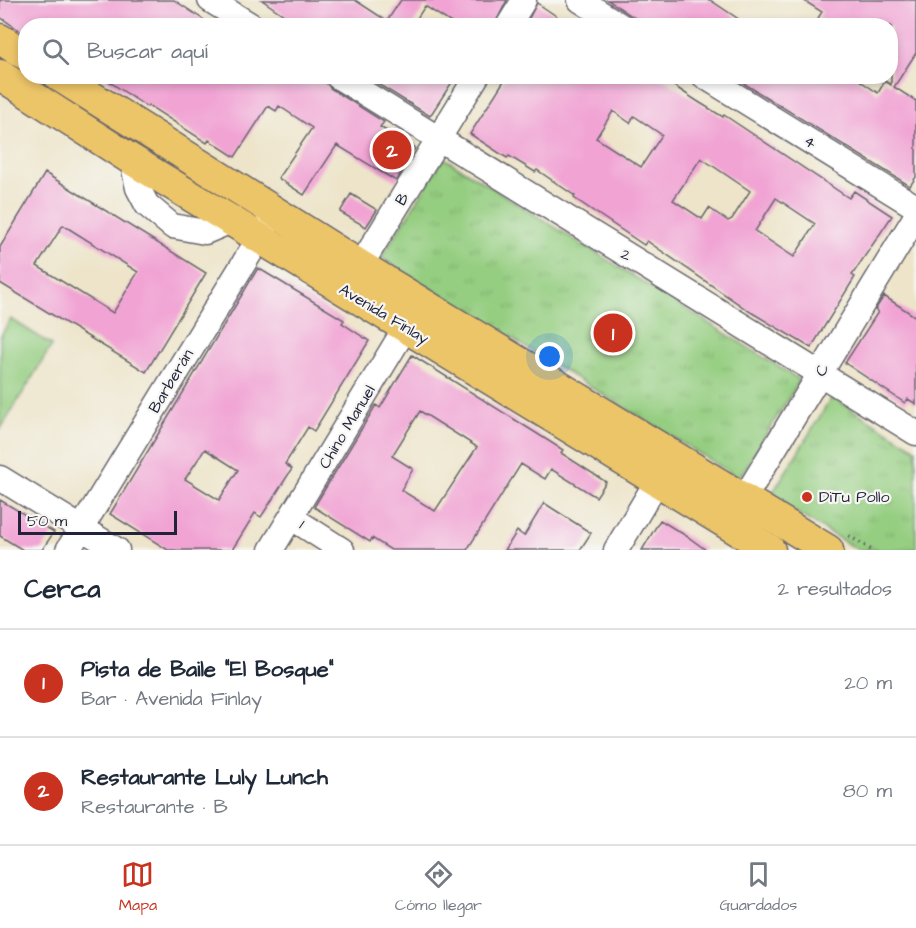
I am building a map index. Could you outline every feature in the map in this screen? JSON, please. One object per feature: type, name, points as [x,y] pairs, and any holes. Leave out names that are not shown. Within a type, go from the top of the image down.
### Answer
[{"type":"main road","name":"Avenida Finlay","points":[[0,75],[259,238],[353,278],[414,315],[673,455],[828,550]]},
{"type":"main road","name":"Avenida Finlay","points":[[72,84],[275,212],[353,278]]},
{"type":"main road","name":"Avenida Finlay","points":[[414,315],[657,482],[770,550]]},
{"type":"street","points":[[210,0],[239,18]]},
{"type":"street","points":[[513,18],[524,0]]},
{"type":"street","points":[[580,0],[608,18]]},
{"type":"street","name":"2","points":[[350,84],[916,433]]},
{"type":"street","name":"B","points":[[353,278],[472,84]]},
{"type":"street","name":"4","points":[[717,84],[916,207]]},
{"type":"street","name":"Barberán","points":[[68,550],[275,212]]},
{"type":"street","name":"C","points":[[728,524],[916,216]]},
{"type":"street","name":"Chino Manuel","points":[[271,550],[414,315]]},
{"type":"street","points":[[616,550],[673,455]]},
{"type":"street","points":[[0,478],[117,550]]},
{"type":"street","name":"1","points":[[292,518],[342,550]]},
{"type":"green space","points":[[444,158],[800,380],[739,478],[381,258]]},
{"type":"green space","points":[[11,319],[52,345],[0,430],[0,337]]},
{"type":"green space","points":[[832,397],[916,449],[916,550],[858,550],[770,497]]},
{"type":"building","points":[[0,0],[174,0],[201,18],[18,18],[18,29],[0,17]]},
{"type":"building","points":[[262,0],[355,0],[382,18],[288,18]]},
{"type":"building","points":[[401,0],[507,0],[498,18],[444,18],[425,6],[417,18],[389,18]]},
{"type":"building","points":[[608,0],[710,0],[737,18],[635,18]]},
{"type":"building","points":[[803,0],[916,0],[916,53],[898,81],[898,18],[818,18],[822,12]]},
{"type":"building","points":[[537,3],[559,18],[529,18]]},
{"type":"building","points":[[113,84],[328,84],[330,88],[384,122],[380,127],[415,148],[396,181],[337,145],[304,195],[278,178],[312,128],[279,106],[276,111],[268,106],[235,157],[209,140],[207,143],[148,105],[147,107]]},
{"type":"building","points":[[378,84],[451,84],[430,116]]},
{"type":"building","points":[[502,84],[671,84],[723,117],[724,115],[849,198],[854,191],[892,216],[852,275],[855,277],[811,348],[749,311],[647,241],[644,245],[537,170],[535,172],[509,156],[507,158],[470,134]],"holes":[[[613,111],[630,123],[634,116],[662,135],[641,167],[596,138]],[[701,158],[750,191],[732,219],[728,221],[709,208],[702,219],[673,200]],[[776,198],[815,224],[794,257],[755,231]]]},
{"type":"building","points":[[745,84],[865,84],[878,93],[883,84],[896,84],[894,87],[916,101],[916,177],[910,186]]},
{"type":"building","points":[[45,173],[206,273],[146,372],[0,283],[0,247]],"holes":[[[63,225],[138,272],[113,313],[37,266]]]},
{"type":"building","points":[[351,194],[377,210],[366,227],[340,212]]},
{"type":"building","points":[[258,268],[344,320],[342,323],[369,341],[314,431],[308,427],[285,464],[292,469],[261,517],[255,513],[232,550],[168,550],[110,514]],"holes":[[[205,449],[238,470],[219,500],[185,479]]]},
{"type":"building","points":[[884,296],[916,317],[916,404],[908,399],[905,403],[845,363],[878,312],[875,310]]},
{"type":"building","points":[[412,355],[563,450],[561,453],[606,482],[596,497],[551,469],[545,479],[521,464],[467,550],[391,550],[372,538],[370,542],[314,507],[376,405],[380,408]],"holes":[[[420,411],[477,447],[435,511],[401,490],[413,469],[392,456]]]},
{"type":"building","points":[[0,500],[54,532],[42,550],[23,550],[0,536]]},
{"type":"building","points":[[544,503],[591,533],[580,550],[505,550],[517,531],[524,536]]},
{"type":"building","points":[[660,520],[688,537],[706,550],[642,550]]},
{"type":"place","name":"Restaurante Luly Lunch","points":[[392,150]]},
{"type":"place","name":"Pista de Baile \"El Bosque\"","points":[[613,333]]},
{"type":"place","name":"DiTu Pollo","points":[[807,497]]}]
